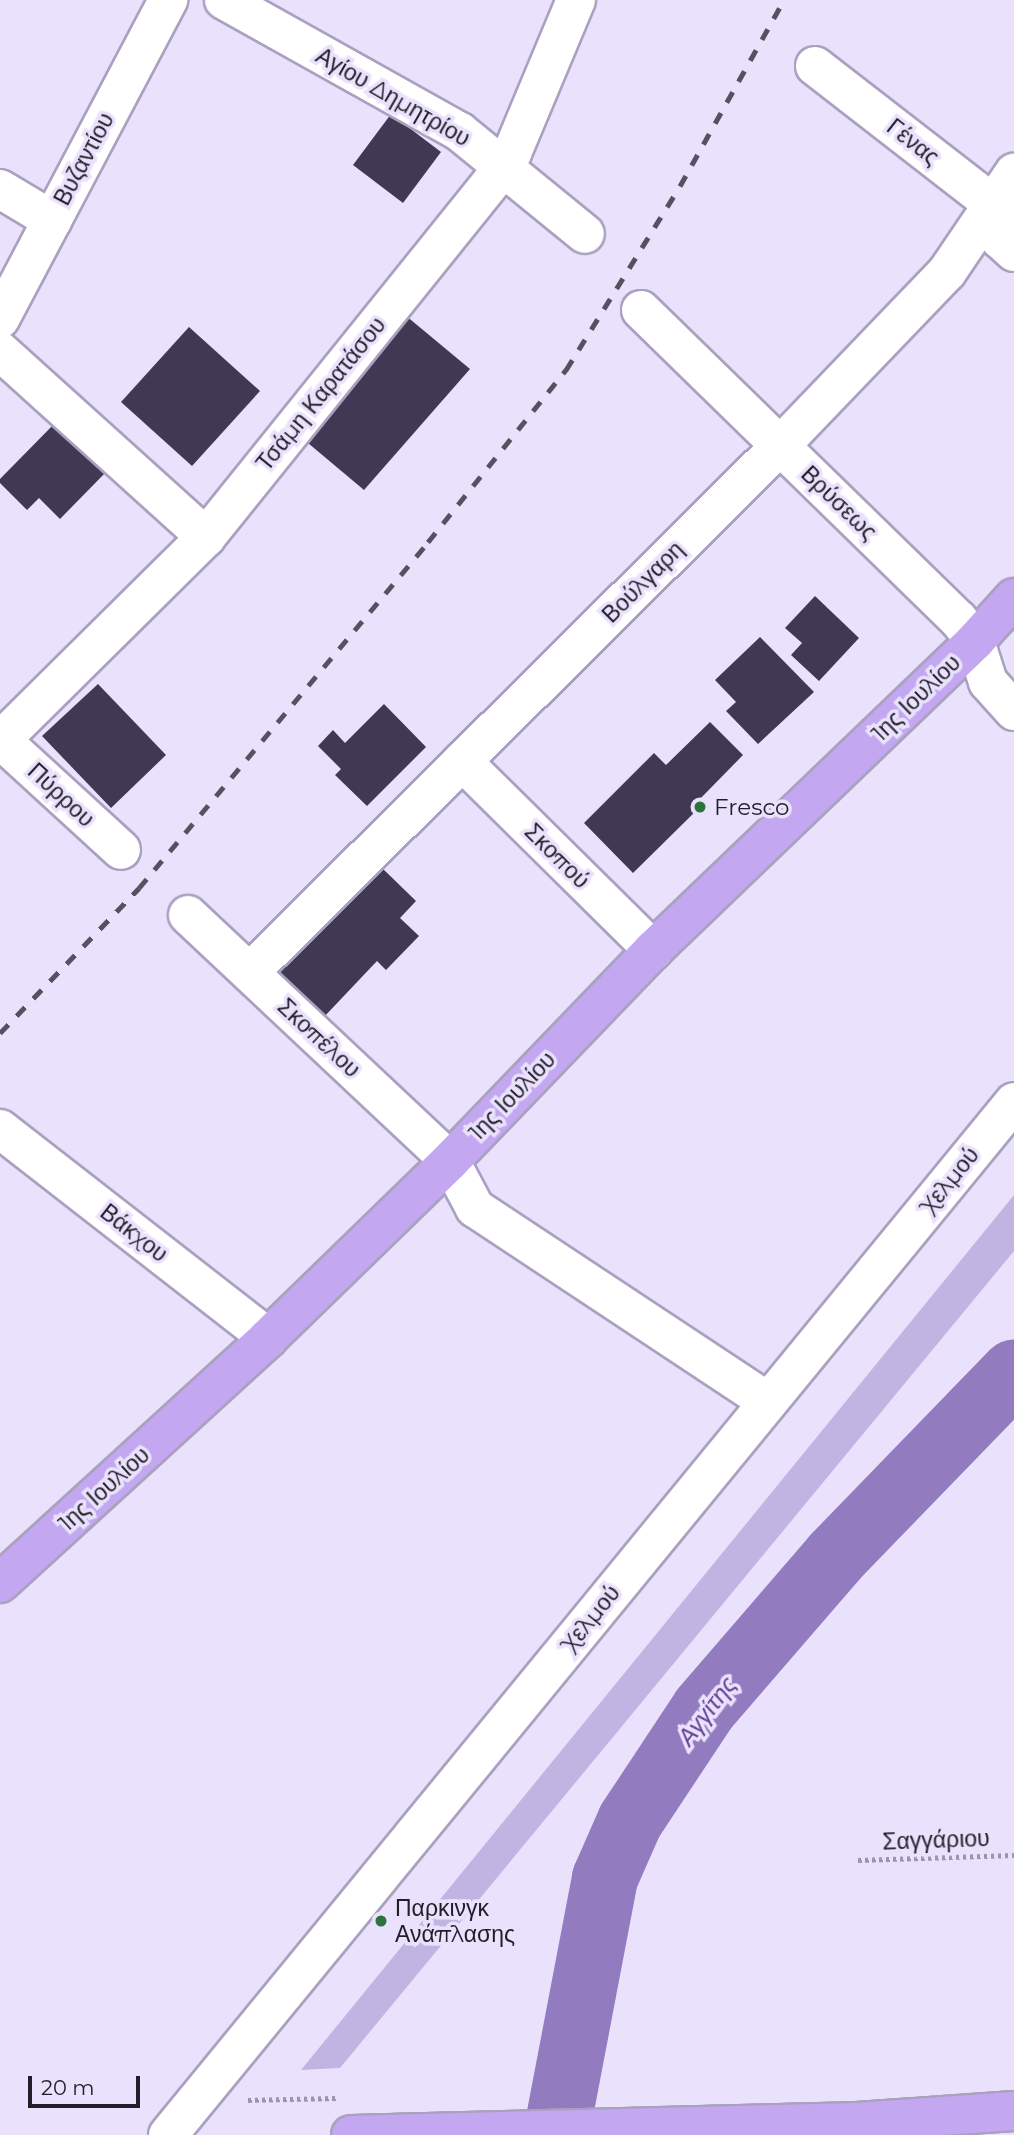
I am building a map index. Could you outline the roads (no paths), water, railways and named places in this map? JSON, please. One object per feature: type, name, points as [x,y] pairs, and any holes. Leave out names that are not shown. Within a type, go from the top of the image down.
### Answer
[{"type":"main road","name":"1ης Ιουλίου","points":[[0,1583],[268,1338],[450,1161],[653,950],[975,641],[1014,598]]},
{"type":"main road","points":[[351,2135],[631,2126],[853,2128],[1014,2111]]},
{"type":"street","name":"Βυζαντίου","points":[[0,319],[168,0]]},
{"type":"street","name":"Αγίου Δημητρίου","points":[[224,0],[460,132],[585,234]]},
{"type":"street","name":"Τσάμη Καρατάσου","points":[[0,740],[206,537],[503,167],[512,153],[576,0]]},
{"type":"street","name":"Γένας","points":[[816,66],[1004,203]]},
{"type":"street","name":"Βούλγαρη","points":[[250,972],[781,445],[952,267],[1004,203],[1014,173]]},
{"type":"street","points":[[0,189],[52,220]]},
{"type":"street","points":[[1004,203],[1000,239],[1014,252]]},
{"type":"street","name":"Βρύσεως","points":[[641,310],[958,619],[975,641],[988,682],[1014,711]]},
{"type":"street","points":[[0,351],[206,537]]},
{"type":"street","name":"Πύρρου","points":[[0,740],[121,850]]},
{"type":"street","name":"Σκοπού","points":[[462,761],[653,950]]},
{"type":"street","name":"Σκοπέλου","points":[[188,915],[450,1161],[475,1208],[768,1402]]},
{"type":"street","name":"Χελμού","points":[[168,2135],[1014,1102]]},
{"type":"street","name":"Βάκχου","points":[[0,1129],[268,1338]]},
{"type":"waterway","name":"Αγγίτης","points":[[556,2135],[605,1878],[630,1821],[704,1709],[835,1557],[1014,1372]]},
{"type":"railway","points":[[0,1033],[139,888],[428,542],[566,370],[680,186],[784,0]]},
{"type":"place","name":"Fresco","points":[[700,807]]},
{"type":"place","name":"Παρκινγκ Ανάπλασης","points":[[381,1921]]}]
